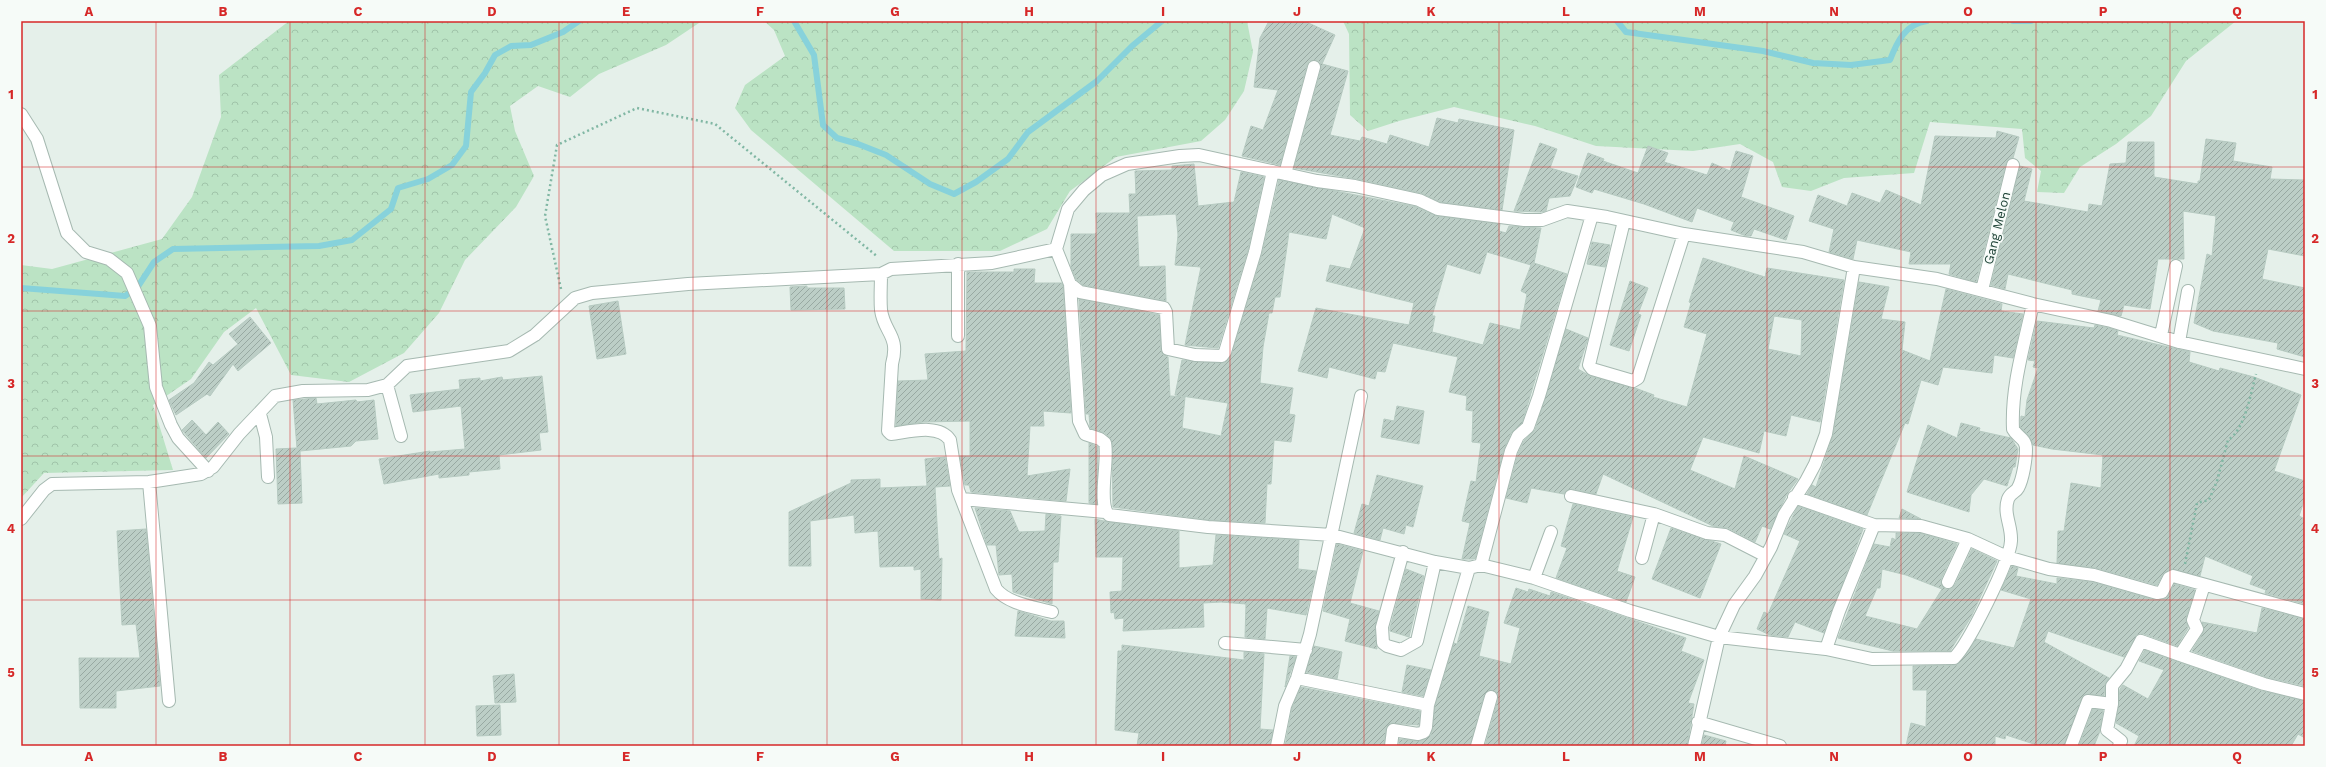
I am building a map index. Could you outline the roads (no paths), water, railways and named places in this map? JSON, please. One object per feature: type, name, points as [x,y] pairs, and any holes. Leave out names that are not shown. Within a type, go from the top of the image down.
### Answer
[{"type":"street","points":[[1285,174],[1314,67]]},
{"type":"street","points":[[21,114],[37,140],[67,233],[86,252],[108,259],[127,273],[150,326],[156,387],[158,393],[178,438],[208,471]]},
{"type":"street","points":[[1105,512],[1103,504],[1106,464],[1105,443],[1100,439],[1085,434],[1079,421],[1070,284],[1056,249],[1068,208],[1084,190],[1102,175],[1127,164],[1180,156],[1199,155],[1285,174],[1404,197],[1438,209],[1498,218],[1542,220],[1567,211],[1684,234],[1803,252],[1854,267],[1937,279],[2033,304],[2111,321],[2161,335],[2179,342],[2305,369]]},
{"type":"street","name":"Gang Melon","points":[[1982,290],[2013,165]]},
{"type":"street","points":[[1070,284],[1080,292],[1164,308],[1166,312],[1168,348],[1195,355],[1222,356],[1225,352],[1255,252],[1273,171]]},
{"type":"street","points":[[1390,746],[1393,730],[1418,734],[1424,732],[1426,727],[1428,705],[1512,451],[1518,436],[1528,427],[1539,396],[1592,215]]},
{"type":"street","points":[[1624,221],[1589,365],[1592,369],[1633,381],[1636,381],[1638,378],[1684,234]]},
{"type":"street","points":[[21,520],[44,490],[52,484],[149,482],[193,476],[208,471],[239,434],[260,414],[275,396],[303,391],[368,390],[387,384],[407,366],[509,351],[535,335],[575,298],[592,293],[688,284],[886,272],[958,264],[992,263],[1056,249]]},
{"type":"street","points":[[958,264],[958,336]]},
{"type":"street","points":[[2161,335],[2176,266]]},
{"type":"street","points":[[1694,746],[1698,722],[1719,637],[1734,605],[1766,556],[1794,497],[1806,481],[1815,464],[1826,434],[1854,267]]},
{"type":"street","points":[[886,272],[881,311],[891,331],[895,354],[892,364],[888,431],[891,434],[939,430],[946,434],[950,440],[962,499],[996,589],[1002,595],[1020,604],[1052,612]]},
{"type":"street","points":[[2179,342],[2188,291]]},
{"type":"street","points":[[962,499],[1105,512],[1115,517],[1208,527],[1332,535],[1402,552],[1435,562],[1475,566],[1534,578],[1630,611],[1719,637],[1826,649],[1872,659],[1954,658],[1961,652],[1969,638],[2007,557],[2012,540],[2006,507],[2008,497],[2019,487],[2026,448],[2023,439],[2013,429],[2012,412],[2017,378],[2033,304]]},
{"type":"street","points":[[387,384],[401,436]]},
{"type":"street","points":[[1277,746],[1285,706],[1297,678],[1306,650],[1361,396]]},
{"type":"street","points":[[260,414],[266,437],[268,477]]},
{"type":"street","points":[[149,482],[169,701]]},
{"type":"street","points":[[1571,496],[1654,514],[1707,533],[1725,535],[1766,556]]},
{"type":"street","points":[[1794,497],[1874,525],[1915,525],[1968,539],[2007,557],[2049,569],[2094,575],[2157,593],[2162,592],[2171,576],[2305,612]]},
{"type":"street","points":[[1642,558],[1654,514]]},
{"type":"street","points":[[1826,649],[1838,611],[1874,525]]},
{"type":"street","points":[[1534,578],[1551,532]]},
{"type":"street","points":[[1948,582],[1968,539]]},
{"type":"street","points":[[1402,552],[1382,627],[1383,643],[1387,646],[1401,650],[1417,641],[1435,562]]},
{"type":"street","points":[[2180,655],[2197,629],[2193,620],[2204,585]]},
{"type":"street","points":[[2123,744],[2107,730],[2112,704],[2112,686],[2126,669],[2141,641],[2264,684],[2305,694]]},
{"type":"street","points":[[1225,643],[1306,650]]},
{"type":"street","points":[[1297,678],[1428,705]]},
{"type":"street","points":[[1477,746],[1491,697]]},
{"type":"street","points":[[2071,746],[2088,701],[2112,704]]},
{"type":"street","points":[[1698,722],[1780,746]]},
{"type":"waterway","points":[[21,288],[125,296],[137,288],[154,262],[173,249],[319,246],[352,240],[391,209],[398,188],[428,179],[452,165],[466,146],[471,92],[485,73],[495,55],[511,46],[531,45],[563,32],[579,21]]},
{"type":"waterway","points":[[794,21],[814,55],[823,125],[837,138],[858,144],[886,155],[930,184],[954,194],[976,182],[1008,159],[1028,132],[1097,81],[1132,46],[1162,21]]},
{"type":"waterway","points":[[1617,21],[1626,32],[1763,51],[1813,63],[1851,65],[1890,60],[1899,41],[1907,30],[1919,23],[1927,21]]},
{"type":"waterway","points":[[2013,21],[2031,21]]}]
